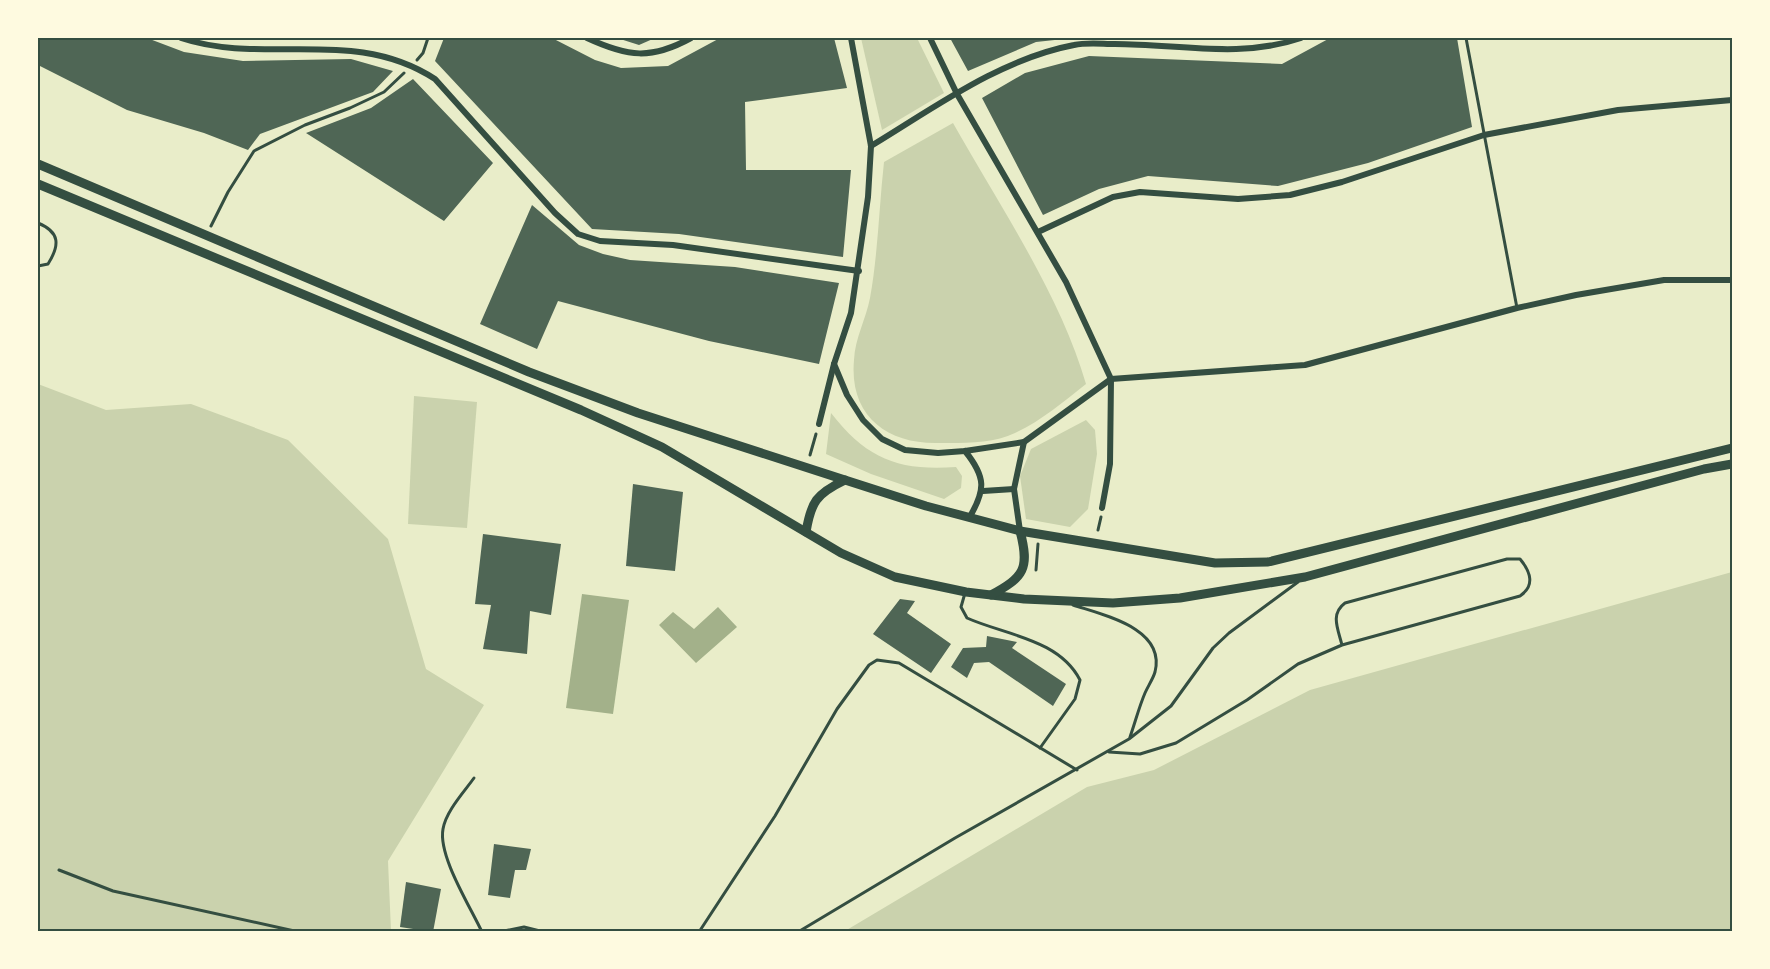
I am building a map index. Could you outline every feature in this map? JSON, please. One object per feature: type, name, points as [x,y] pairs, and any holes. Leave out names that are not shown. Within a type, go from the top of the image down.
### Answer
[{"type":"main road","points":[[38,164],[529,372],[638,412],[845,480],[1020,531],[1215,563],[1268,562],[1732,448]]},
{"type":"main road","points":[[38,184],[581,410],[662,447],[841,553],[895,577],[966,592],[1060,601],[1113,603],[1180,598],[1305,577],[1704,469],[1732,464]]},
{"type":"main road","points":[[806,532],[815,500],[827,489],[845,480]]},
{"type":"main road","points":[[991,595],[1015,582],[1022,573],[1025,551],[1020,531]]},
{"type":"street","points":[[181,38],[194,42],[248,47],[354,50],[393,58],[413,65],[435,79],[555,213],[578,234],[600,241],[673,245],[860,271]]},
{"type":"street","points":[[587,38],[635,55],[667,51],[691,38]]},
{"type":"street","points":[[819,424],[834,364],[852,313],[860,271],[868,197],[871,146],[851,38]]},
{"type":"street","points":[[930,38],[957,94],[1038,232],[1092,334],[1111,379],[1112,441],[1102,508]]},
{"type":"street","points":[[871,146],[957,94],[1016,63],[1076,45],[1140,44],[1228,51],[1278,45],[1301,38]]},
{"type":"street","points":[[1038,232],[1113,197],[1140,192],[1238,199],[1290,195],[1341,182],[1484,135],[1618,110],[1732,100]]},
{"type":"street","points":[[834,364],[847,395],[858,412],[882,438],[905,450],[938,453],[965,451],[1024,442],[1111,379],[1305,365],[1517,308],[1664,280],[1732,280]]},
{"type":"street","points":[[1020,531],[1014,489],[1024,442]]},
{"type":"street","points":[[965,451],[981,475],[983,491],[969,518]]},
{"type":"street","points":[[983,491],[1014,489]]},
{"type":"lane","points":[[1466,38],[1517,308]]},
{"type":"lane","points":[[38,223],[52,230],[56,235],[57,244],[48,264],[38,266]]},
{"type":"lane","points":[[1109,752],[1140,754],[1176,743],[1248,700],[1298,664],[1342,645],[1520,596],[1528,590],[1531,583],[1528,571],[1520,559],[1507,559],[1345,603],[1338,608],[1335,616],[1342,645]]},
{"type":"lane","points":[[798,932],[955,838],[1130,739],[1171,706],[1213,648],[1229,633],[1305,577]]},
{"type":"lane","points":[[966,592],[962,607],[967,618],[1049,648],[1074,669],[1080,680],[1075,699],[1040,748]]},
{"type":"lane","points":[[1060,601],[1106,615],[1140,632],[1152,644],[1156,657],[1155,672],[1145,692],[1130,739]]},
{"type":"lane","points":[[699,932],[776,816],[837,710],[868,665],[877,660],[899,663],[1077,770]]},
{"type":"lane","points":[[474,778],[447,818],[443,829],[443,843],[482,932]]},
{"type":"lane","points":[[59,870],[113,891],[299,932]]},
{"type":"lane","points":[[499,932],[525,927],[544,932]]},
{"type":"path","points":[[207,234],[228,192],[254,151],[305,125],[384,92],[423,53],[428,38]]},
{"type":"path","points":[[810,455],[819,424]]},
{"type":"shaded area","points":[[861,38],[917,38],[944,93],[882,130]]},
{"type":"shaded area","points":[[953,123],[1045,284],[1075,351],[1086,384],[1043,417],[1006,437],[977,442],[919,442],[887,432],[865,411],[854,379],[854,360],[873,281],[884,162]]},
{"type":"shaded area","points":[[38,384],[106,410],[191,404],[288,440],[388,539],[426,669],[484,705],[388,861],[391,931],[38,931]]},
{"type":"shaded area","points":[[414,396],[477,402],[467,528],[408,524]]},
{"type":"shaded area","points":[[831,413],[858,441],[885,459],[917,467],[956,467],[962,476],[961,488],[944,499],[871,474],[826,454]]},
{"type":"shaded area","points":[[1086,420],[1095,430],[1097,454],[1088,509],[1070,527],[1026,519],[1020,476],[1031,449]]},
{"type":"shaded area","points":[[1732,572],[1732,931],[845,931],[1087,787],[1154,770],[1310,690]]},
{"type":"shaded area","points":[[582,594],[629,600],[613,714],[566,708]]},
{"type":"shaded area","points":[[718,607],[737,627],[696,663],[659,625],[673,612],[694,629]]},
{"type":"building","points":[[38,38],[147,38],[184,52],[243,61],[351,59],[393,71],[373,92],[260,134],[248,150],[204,133],[127,110],[38,65]]},
{"type":"building","points":[[444,38],[552,38],[595,60],[621,68],[668,66],[720,38],[834,38],[847,88],[745,102],[746,170],[851,170],[843,257],[679,234],[592,229],[435,61]]},
{"type":"building","points":[[617,38],[655,38],[639,45]]},
{"type":"building","points":[[950,38],[1064,39],[1036,42],[968,71]]},
{"type":"building","points":[[1330,38],[1457,38],[1472,127],[1368,163],[1278,186],[1148,176],[1099,189],[1043,215],[982,98],[1025,73],[1089,56],[1282,64]]},
{"type":"building","points":[[413,79],[493,163],[444,221],[306,133],[371,108]]},
{"type":"building","points":[[532,205],[579,245],[603,254],[630,260],[735,267],[839,283],[819,364],[709,341],[558,301],[537,349],[480,324]]},
{"type":"building","points":[[633,484],[683,492],[675,571],[626,566]]},
{"type":"building","points":[[483,534],[561,544],[551,615],[530,611],[527,654],[483,649],[491,605],[475,604]]},
{"type":"building","points":[[900,599],[915,601],[907,613],[951,644],[931,673],[873,634]]},
{"type":"building","points":[[987,636],[1017,642],[1012,648],[1066,684],[1053,706],[989,662],[974,663],[967,678],[951,667],[963,648],[986,647]]},
{"type":"building","points":[[494,844],[531,849],[526,870],[515,870],[510,898],[488,895]]},
{"type":"building","points":[[406,882],[441,889],[433,932],[400,927]]}]
